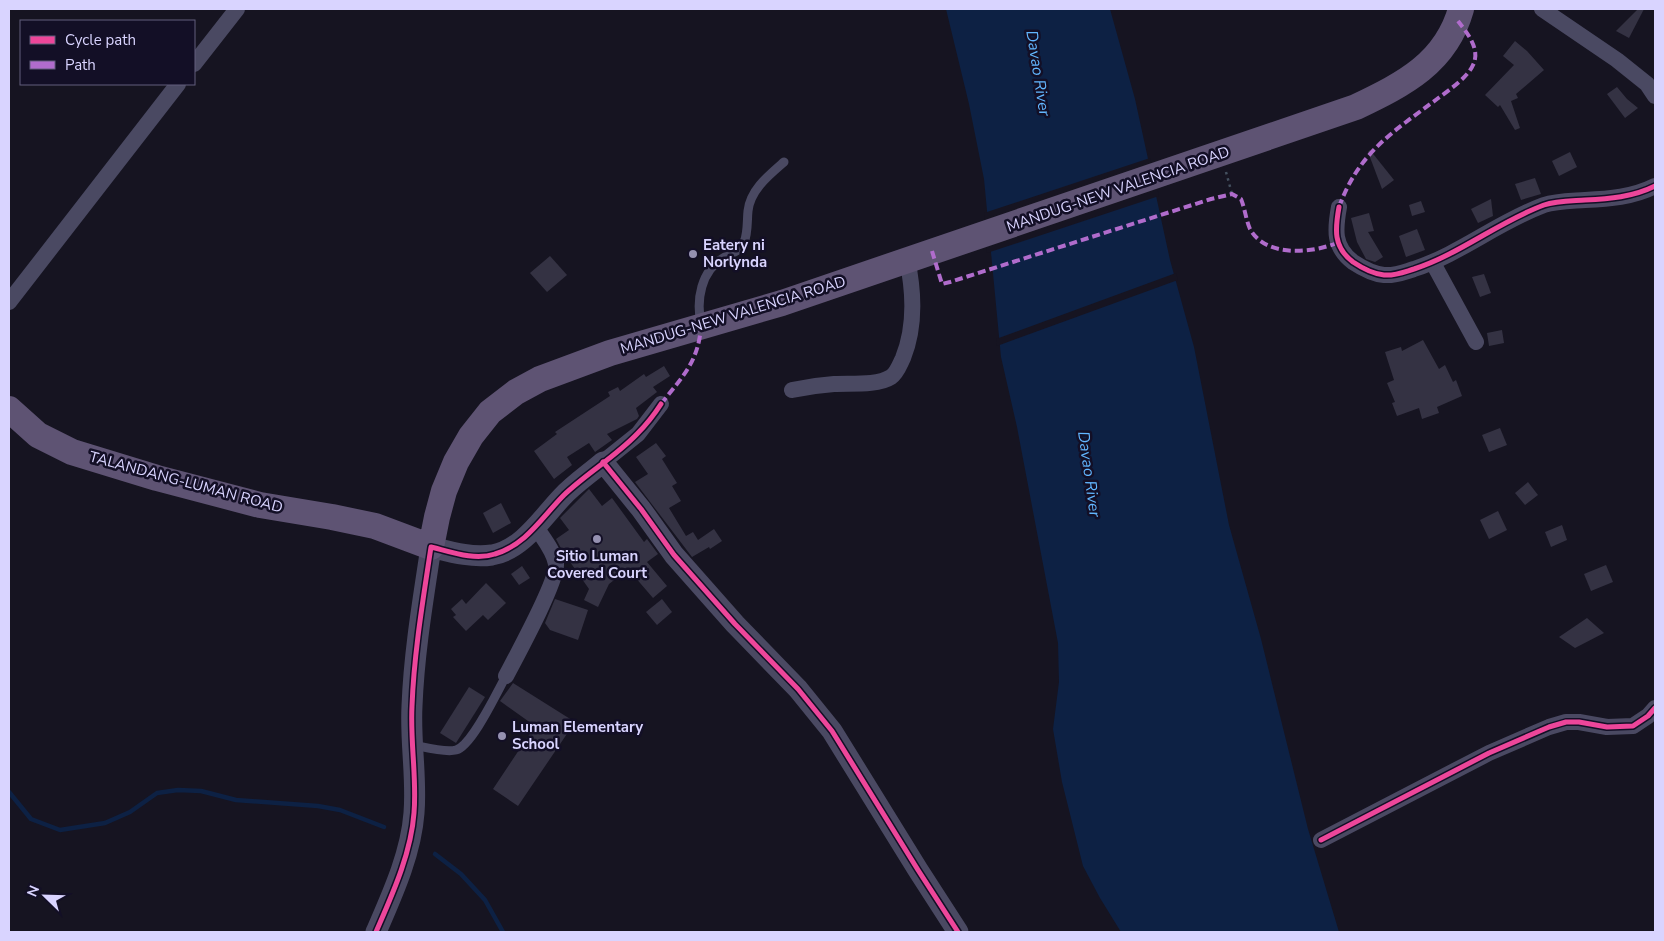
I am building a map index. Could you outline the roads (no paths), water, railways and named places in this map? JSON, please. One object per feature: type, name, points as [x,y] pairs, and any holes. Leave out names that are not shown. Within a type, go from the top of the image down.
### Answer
[{"type":"main road","name":"MANDUG-NEW VALENCIA ROAD","points":[[431,547],[444,491],[456,462],[471,436],[490,412],[516,392],[540,379],[610,353],[782,303],[1356,107],[1391,91],[1417,74],[1444,47],[1458,21],[1462,9]]},
{"type":"main road","name":"TALANDANG-LUMAN ROAD","points":[[9,409],[38,435],[72,452],[158,478],[260,505],[375,526],[431,547]]},
{"type":"street","points":[[195,63],[236,9]]},
{"type":"street","points":[[1542,9],[1617,60],[1648,84],[1655,96]]},
{"type":"street","points":[[9,302],[177,85]]},
{"type":"street","points":[[1339,207],[1336,232],[1337,243],[1350,260],[1359,266],[1384,275],[1399,274],[1433,263],[1523,213],[1546,204],[1618,198],[1655,186]]},
{"type":"street","points":[[792,390],[814,386],[862,384],[890,377],[899,367],[911,330],[913,297],[908,260]]},
{"type":"street","points":[[1433,263],[1476,342]]},
{"type":"street","points":[[431,547],[456,554],[478,556],[494,555],[512,547],[536,527],[563,496],[638,434],[661,404]]},
{"type":"street","points":[[603,462],[641,509],[674,555],[735,624],[798,689],[832,731],[958,932]]},
{"type":"street","points":[[506,676],[548,592],[556,571],[556,563],[552,553],[536,527]]},
{"type":"street","name":"MANDUG-NEW VALENCIA ROAD","points":[[376,932],[395,887],[414,815],[412,745],[414,674],[431,547]]},
{"type":"street","points":[[1321,840],[1489,753],[1526,736],[1566,722],[1614,727],[1633,726],[1648,716],[1655,708]]},
{"type":"lane","points":[[701,327],[698,311],[705,278],[712,266],[723,258],[737,252],[745,240],[748,207],[756,191],[765,178],[784,162]]},
{"type":"lane","points":[[412,745],[447,750],[463,747],[470,740],[506,676]]},
{"type":"water","name":"Davao River","points":[[946,9],[1110,9],[1135,99],[1170,260],[1194,347],[1229,525],[1261,639],[1308,829],[1339,932],[1121,932],[1083,866],[1062,782],[1053,729],[1059,682],[1058,643],[1017,427],[1001,357],[984,179],[969,104]]},
{"type":"waterway","points":[[9,792],[31,819],[60,830],[105,823],[130,812],[157,793],[178,790],[201,791],[236,800],[318,806],[340,810],[384,827]]},
{"type":"waterway","points":[[435,854],[461,874],[485,900],[503,932]]},
{"type":"place","name":"Eatery ni Norlynda","points":[[693,254]]},
{"type":"place","name":"Sitio Luman Covered Court","points":[[597,539]]},
{"type":"place","name":"Luman Elementary School","points":[[502,736]]}]
